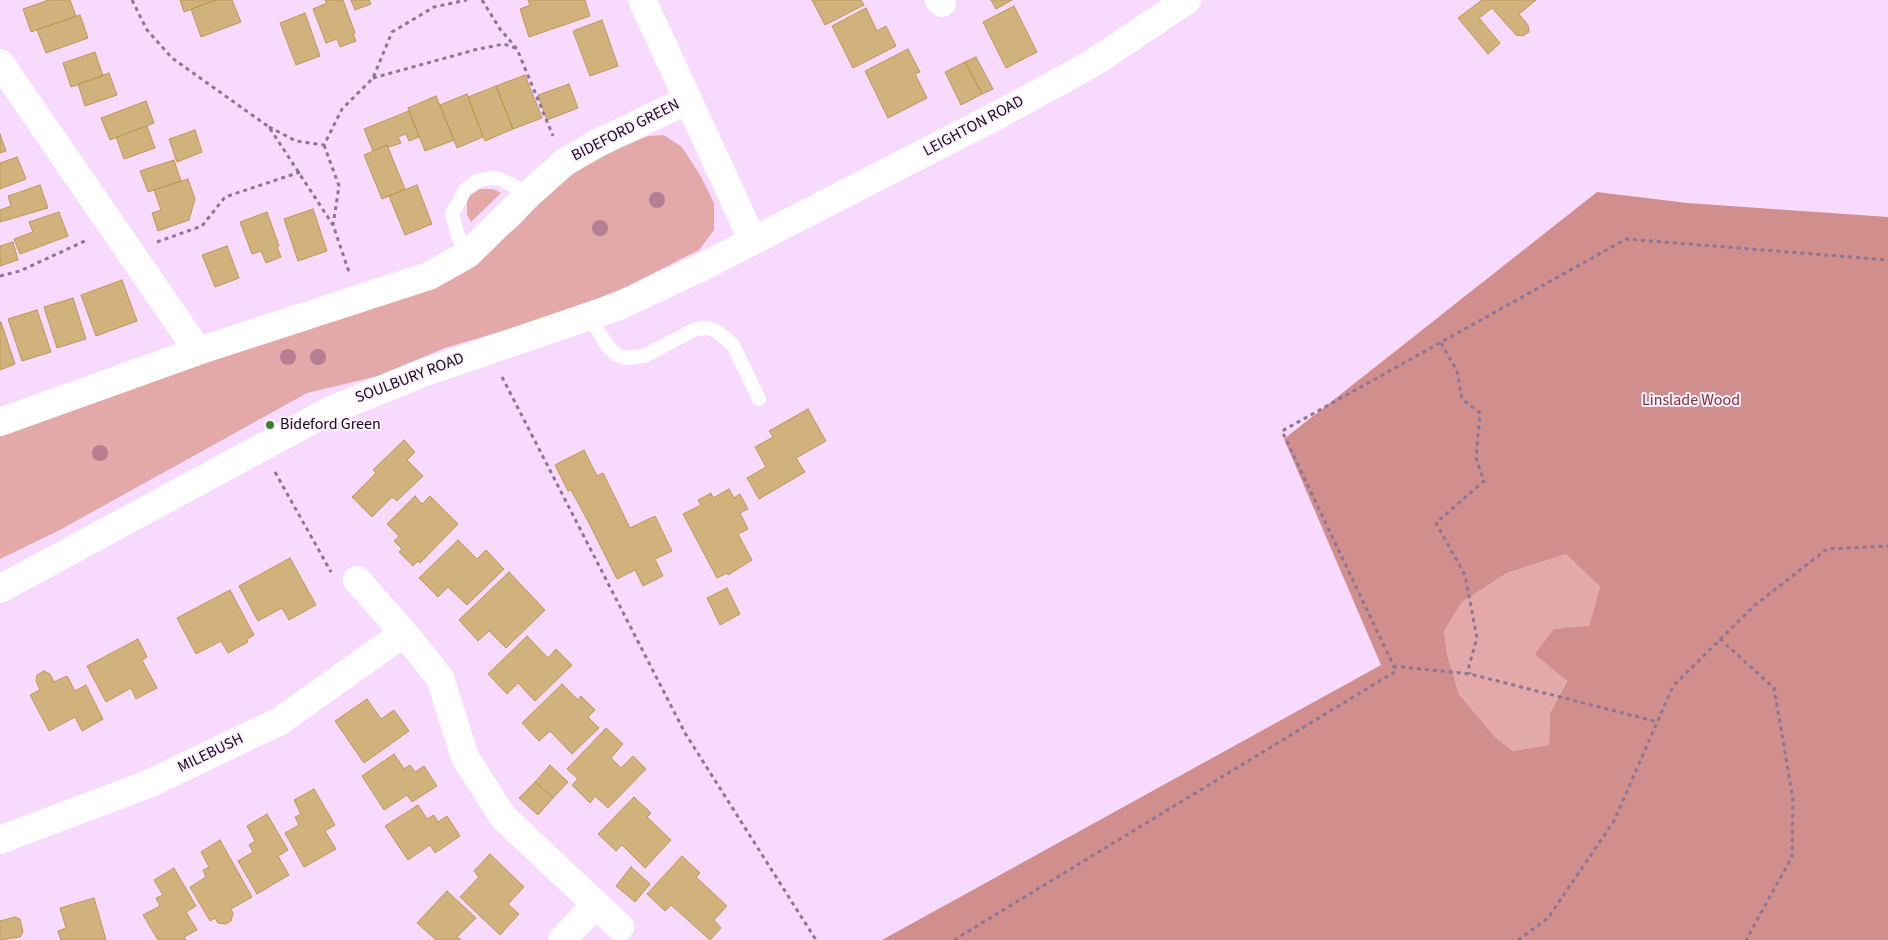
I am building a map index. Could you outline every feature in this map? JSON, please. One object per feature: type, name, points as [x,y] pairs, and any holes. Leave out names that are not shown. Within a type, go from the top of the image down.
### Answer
[{"type":"street","name":"BIDEFORD GREEN","points":[[642,0],[753,241]]},
{"type":"street","name":"LEIGHTON ROAD","points":[[753,241],[1000,114],[1093,63],[1187,0]]},
{"type":"street","points":[[0,63],[131,250],[198,351]]},
{"type":"street","name":"BIDEFORD GREEN","points":[[0,422],[198,351],[429,276],[468,254],[529,194],[565,162],[598,143],[688,100]]},
{"type":"street","name":"SOULBURY ROAD","points":[[0,589],[329,411],[420,374],[619,306],[753,241]]},
{"type":"street","points":[[357,580],[404,633],[440,678],[466,757],[503,817],[620,927]]},
{"type":"street","name":"MILEBUSH","points":[[0,840],[146,785],[280,721],[404,633]]},
{"type":"street","points":[[562,940],[595,905]]},
{"type":"lane","points":[[468,254],[458,236],[452,214],[465,190],[478,181],[490,178],[500,179],[529,194]]},
{"type":"lane","points":[[588,316],[608,347],[617,355],[626,358],[644,356],[696,328],[708,328],[718,332],[733,345],[759,399]]},
{"type":"path","points":[[132,0],[147,30],[172,58],[269,126],[296,140],[324,145]]},
{"type":"path","points":[[333,225],[339,186],[324,145],[342,109],[373,78],[392,32],[434,7],[467,0]]},
{"type":"path","points":[[482,0],[500,29],[517,49],[565,162]]},
{"type":"path","points":[[373,78],[478,49],[504,44],[517,49]]},
{"type":"path","points":[[269,126],[333,225],[358,298]]},
{"type":"path","points":[[131,250],[202,226],[225,197],[300,172]]},
{"type":"path","points":[[0,276],[20,271],[115,227]]},
{"type":"path","points":[[954,940],[1396,671],[1282,431],[1626,239],[1888,260]]},
{"type":"path","points":[[1440,343],[1457,371],[1462,399],[1480,413],[1476,458],[1484,481],[1436,523],[1465,575],[1478,638],[1470,666],[1470,674]]},
{"type":"path","points":[[488,350],[685,733],[816,940]]},
{"type":"path","points":[[262,448],[335,579],[357,580]]},
{"type":"path","points":[[1518,940],[1548,918],[1614,821],[1673,686],[1755,605],[1827,549],[1888,546]]},
{"type":"path","points":[[1720,639],[1774,688],[1793,799],[1792,857],[1746,940]]},
{"type":"path","points":[[1394,666],[1470,674],[1658,722]]},
{"type":"shaded area","points":[[664,135],[682,147],[700,175],[714,203],[714,230],[699,250],[624,288],[578,306],[526,324],[445,348],[378,376],[307,393],[58,531],[0,559],[0,434],[475,262],[518,226],[557,184],[600,156],[648,136]]},
{"type":"shaded area","points":[[480,189],[493,189],[501,193],[471,222],[467,215],[467,202],[469,196]]},
{"type":"shaded area","points":[[1566,554],[1600,587],[1589,627],[1554,629],[1567,680],[1550,713],[1549,745],[1513,751],[1494,736],[1459,694],[1447,654],[1444,631],[1462,602],[1507,573]]},
{"type":"green space","name":"Linslade Wood","points":[[1597,192],[1687,203],[1888,217],[1888,940],[882,940],[1381,665],[1284,439]],"holes":[[[1566,554],[1600,587],[1589,626],[1554,629],[1535,654],[1567,681],[1550,713],[1549,745],[1513,751],[1494,736],[1459,694],[1447,654],[1444,631],[1462,602],[1507,573]]]},
{"type":"building","points":[[49,0],[70,0],[76,16],[31,32],[23,9]]},
{"type":"building","points":[[180,0],[216,0],[184,12]]},
{"type":"building","points":[[216,0],[232,0],[241,22],[201,37],[191,9]]},
{"type":"building","points":[[325,0],[343,0],[356,41],[340,47],[337,39],[326,43],[313,9],[327,3]]},
{"type":"building","points":[[351,0],[369,0],[371,4],[355,10]]},
{"type":"building","points":[[528,0],[585,0],[590,16],[529,37],[520,9],[530,5]]},
{"type":"building","points":[[812,0],[861,0],[864,5],[825,25]]},
{"type":"building","points":[[991,0],[1012,0],[996,9]]},
{"type":"building","points":[[1482,0],[1536,0],[1519,14],[1528,25],[1529,32],[1523,36],[1516,35],[1492,8],[1479,18],[1500,43],[1488,54],[1458,18]]},
{"type":"building","points":[[1014,6],[1037,52],[1006,68],[983,22]]},
{"type":"building","points":[[866,8],[877,31],[886,26],[896,46],[853,68],[832,26]]},
{"type":"building","points":[[305,13],[320,56],[296,65],[280,23]]},
{"type":"building","points":[[80,15],[88,38],[46,53],[37,30]]},
{"type":"building","points":[[602,20],[618,66],[590,76],[573,31]]},
{"type":"building","points":[[908,49],[920,72],[915,74],[927,98],[888,118],[865,71]]},
{"type":"building","points":[[95,52],[103,76],[71,87],[63,63]]},
{"type":"building","points":[[976,57],[993,89],[982,94],[965,62]]},
{"type":"building","points":[[965,62],[982,94],[961,105],[945,72]]},
{"type":"building","points":[[109,73],[117,95],[85,106],[78,84]]},
{"type":"building","points":[[525,75],[542,118],[513,129],[496,86]]},
{"type":"building","points":[[569,84],[578,108],[547,120],[538,95]]},
{"type":"building","points":[[496,86],[513,129],[485,141],[468,97]]},
{"type":"building","points":[[467,94],[483,137],[457,148],[440,105]]},
{"type":"building","points":[[436,96],[454,140],[425,151],[408,108]]},
{"type":"building","points":[[146,101],[154,123],[110,140],[101,118]]},
{"type":"building","points":[[409,111],[419,137],[409,141],[406,134],[398,137],[401,143],[389,147],[387,145],[373,151],[364,129]]},
{"type":"building","points":[[147,126],[155,148],[124,159],[116,137]]},
{"type":"building","points":[[195,130],[202,152],[177,162],[169,139]]},
{"type":"building","points":[[0,134],[6,151],[0,153]]},
{"type":"building","points":[[387,145],[405,189],[382,199],[364,155]]},
{"type":"building","points":[[17,157],[26,179],[0,189],[0,163]]},
{"type":"building","points":[[174,160],[181,181],[148,192],[140,171]]},
{"type":"building","points":[[188,179],[195,199],[189,220],[158,231],[152,213],[161,210],[154,190]]},
{"type":"building","points":[[40,185],[48,208],[0,222],[0,210],[11,206],[8,196]]},
{"type":"building","points":[[417,185],[432,224],[405,235],[389,196]]},
{"type":"building","points":[[313,209],[327,251],[298,261],[284,219]]},
{"type":"building","points":[[59,212],[68,236],[20,254],[14,239],[33,232],[29,222]]},
{"type":"building","points":[[267,212],[281,257],[266,263],[261,251],[252,254],[240,222]]},
{"type":"building","points":[[13,242],[18,260],[0,266],[0,246]]},
{"type":"building","points":[[227,246],[239,278],[215,287],[202,255]]},
{"type":"building","points":[[122,280],[137,321],[96,336],[81,295]]},
{"type":"building","points":[[73,298],[86,339],[57,348],[44,307]]},
{"type":"building","points":[[37,310],[51,352],[22,361],[8,319]]},
{"type":"building","points":[[0,323],[15,364],[0,370]]},
{"type":"building","points":[[808,409],[826,441],[796,458],[805,472],[759,499],[747,478],[766,467],[755,447],[773,437],[769,431]]},
{"type":"building","points":[[404,440],[415,452],[407,460],[423,476],[397,501],[392,497],[372,517],[352,497],[376,473],[373,470]]},
{"type":"building","points":[[584,450],[597,476],[603,473],[630,528],[655,516],[672,551],[655,559],[663,576],[643,586],[635,570],[617,579],[589,523],[571,490],[568,491],[555,465]]},
{"type":"building","points":[[729,489],[734,498],[740,494],[748,509],[740,513],[748,529],[738,534],[752,560],[728,575],[727,573],[717,578],[683,514],[701,505],[698,500],[711,493],[713,498]]},
{"type":"building","points":[[415,496],[422,504],[430,496],[458,524],[420,563],[418,561],[413,566],[399,552],[402,549],[394,541],[399,536],[387,524]]},
{"type":"building","points":[[458,540],[477,559],[486,550],[504,569],[467,605],[448,587],[438,597],[419,578]]},
{"type":"building","points":[[290,558],[316,605],[289,620],[282,608],[258,621],[239,586]]},
{"type":"building","points":[[509,572],[545,610],[506,648],[489,631],[478,641],[459,620]]},
{"type":"building","points":[[727,588],[740,614],[720,625],[707,598]]},
{"type":"building","points":[[230,590],[254,635],[247,639],[248,642],[228,653],[221,641],[196,654],[177,618]]},
{"type":"building","points":[[527,636],[548,658],[556,649],[572,665],[535,701],[518,683],[507,694],[488,674]]},
{"type":"building","points":[[138,639],[147,657],[142,660],[157,688],[136,699],[131,688],[106,702],[87,666]]},
{"type":"building","points":[[44,671],[50,674],[54,682],[67,676],[75,691],[86,685],[103,719],[82,731],[75,717],[49,731],[30,695],[40,690],[36,681],[37,675]]},
{"type":"building","points":[[562,684],[578,700],[581,696],[595,710],[588,717],[599,728],[572,754],[550,731],[539,741],[522,723]]},
{"type":"building","points":[[367,699],[381,719],[394,710],[409,731],[364,763],[335,721]]},
{"type":"building","points":[[606,728],[623,744],[611,758],[621,768],[633,756],[646,769],[608,808],[595,796],[590,803],[572,785],[578,779],[567,769]]},
{"type":"building","points":[[394,754],[404,769],[410,765],[415,772],[424,766],[437,786],[412,802],[407,795],[384,810],[362,776]]},
{"type":"building","points":[[550,765],[568,782],[553,798],[535,782]]},
{"type":"building","points":[[535,782],[553,798],[538,815],[519,798]]},
{"type":"building","points":[[314,789],[335,825],[325,831],[336,849],[304,867],[285,833],[299,825],[295,817],[301,814],[294,800]]},
{"type":"building","points":[[634,797],[651,813],[647,817],[671,840],[645,868],[622,845],[616,851],[598,834]]},
{"type":"building","points":[[418,805],[427,819],[434,815],[438,822],[447,816],[460,836],[435,853],[430,845],[408,860],[385,826]]},
{"type":"building","points":[[267,814],[288,850],[278,856],[289,875],[257,894],[238,861],[253,852],[249,845],[255,841],[247,826]]},
{"type":"building","points":[[220,840],[252,897],[231,909],[233,913],[231,921],[226,924],[218,923],[215,918],[210,921],[190,887],[206,877],[203,870],[209,867],[201,852]]},
{"type":"building","points":[[490,854],[524,887],[508,904],[519,914],[500,935],[460,897],[479,877],[474,871]]},
{"type":"building","points":[[682,856],[700,873],[696,877],[727,906],[714,920],[721,928],[710,940],[671,905],[665,911],[647,894]]},
{"type":"building","points":[[631,867],[650,884],[635,902],[616,886]]},
{"type":"building","points":[[174,868],[196,906],[186,912],[197,930],[184,937],[186,940],[158,940],[143,915],[160,906],[156,898],[163,895],[154,880]]},
{"type":"building","points":[[447,891],[476,918],[457,937],[461,940],[436,940],[417,923]]},
{"type":"building","points":[[94,898],[106,940],[61,940],[58,931],[66,928],[60,908]]},
{"type":"building","points":[[15,917],[20,919],[23,932],[20,937],[0,940],[0,921]]},
{"type":"place","name":"Bideford Green","points":[[270,425]]}]
